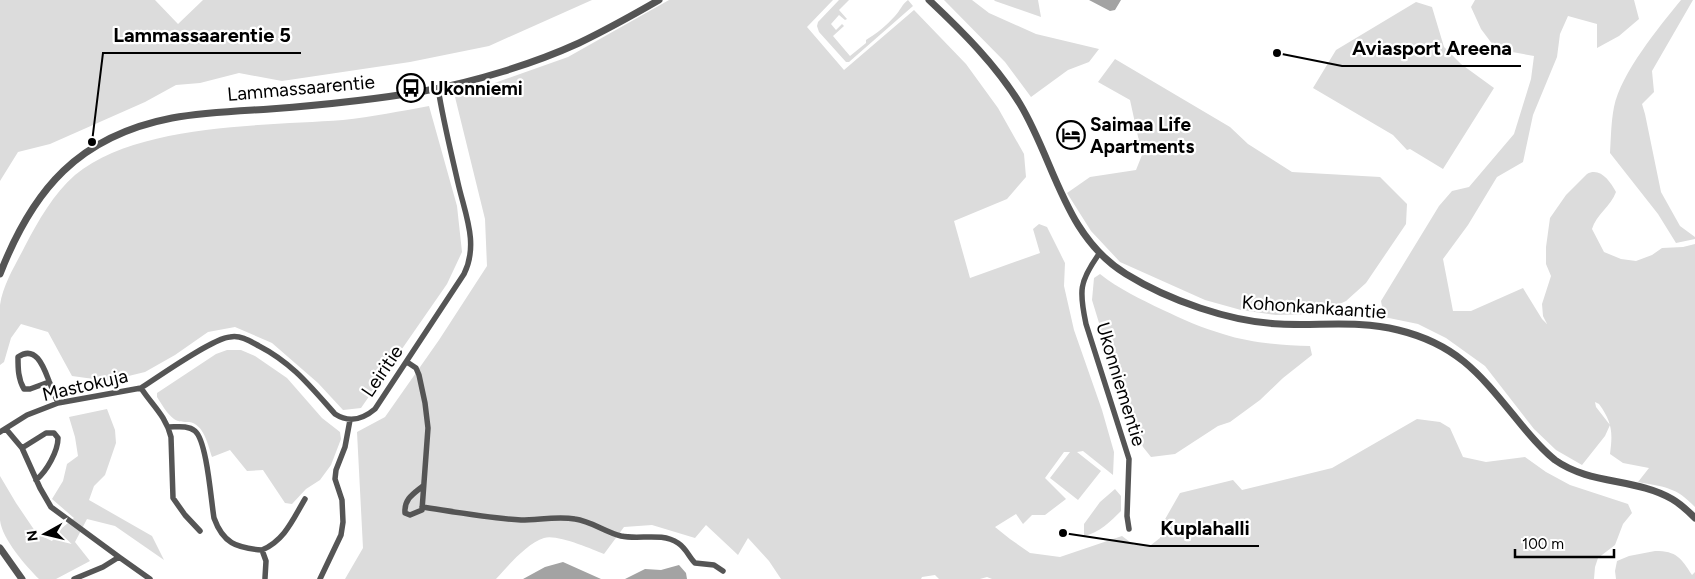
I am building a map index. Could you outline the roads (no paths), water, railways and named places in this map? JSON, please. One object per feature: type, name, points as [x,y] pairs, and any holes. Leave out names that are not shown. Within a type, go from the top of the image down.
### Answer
[{"type":"street","name":"Lammassaarentie","points":[[0,274],[21,228],[34,205],[48,187],[82,155],[126,131],[186,116],[336,103],[438,88],[479,78],[531,62],[579,43],[659,0]]},
{"type":"street","name":"Kohonkankaantie","points":[[930,0],[974,44],[997,71],[1019,102],[1036,132],[1074,220],[1099,254],[1126,274],[1147,285],[1217,314],[1276,324],[1338,324],[1380,327],[1396,329],[1429,340],[1455,355],[1482,376],[1527,432],[1556,460],[1573,470],[1587,475],[1659,493],[1673,499],[1695,518]]},
{"type":"street","name":"Leiritie","points":[[350,420],[363,418],[375,409],[464,274],[470,256],[470,226],[458,185],[438,88]]},
{"type":"street","name":"Ukonniementie","points":[[1099,254],[1084,277],[1081,289],[1081,302],[1086,324],[1129,459],[1127,516],[1129,529]]},
{"type":"street","points":[[141,388],[214,342],[230,336],[238,337],[271,352],[286,362],[295,369],[335,414],[350,420],[345,447],[336,470],[335,479],[342,500],[343,522],[341,535],[320,579]]},
{"type":"street","points":[[49,382],[30,389],[24,389],[20,382],[18,356],[23,353],[29,353],[37,357],[44,364],[58,403]]},
{"type":"street","points":[[407,362],[416,368],[425,404],[428,428],[422,508]]},
{"type":"street","name":"Mastokuja","points":[[3,430],[27,415],[58,403],[141,388],[163,416],[169,427]]},
{"type":"street","points":[[200,531],[184,515],[173,498],[169,427],[191,429],[197,433],[202,442],[214,518],[217,528],[224,539],[252,550],[262,550],[273,546],[281,538],[305,499]]},
{"type":"street","points":[[3,430],[22,448],[36,480],[51,507],[150,579]]},
{"type":"street","points":[[22,448],[46,433],[54,433],[58,438],[56,448],[43,475],[36,480]]},
{"type":"street","points":[[423,486],[408,498],[404,506],[405,513],[410,515],[422,508],[513,519],[573,518],[585,520],[603,530],[622,536],[656,537],[671,540],[683,547],[695,563],[714,565],[723,571]]},
{"type":"street","points":[[0,548],[22,579]]},
{"type":"street","points":[[262,550],[266,561],[265,578]]},
{"type":"street","points":[[74,579],[104,567],[118,557]]},
{"type":"place","name":"Aviasport Areena","points":[[1277,53]]},
{"type":"place","name":"Ukonniemi","points":[[411,88]]},
{"type":"place","name":"Saimaa Life Apartments","points":[[1071,135]]},
{"type":"place","name":"Lammassaarentie 5","points":[[92,142]]},
{"type":"place","name":"Kuplahalli","points":[[1063,533]]}]
